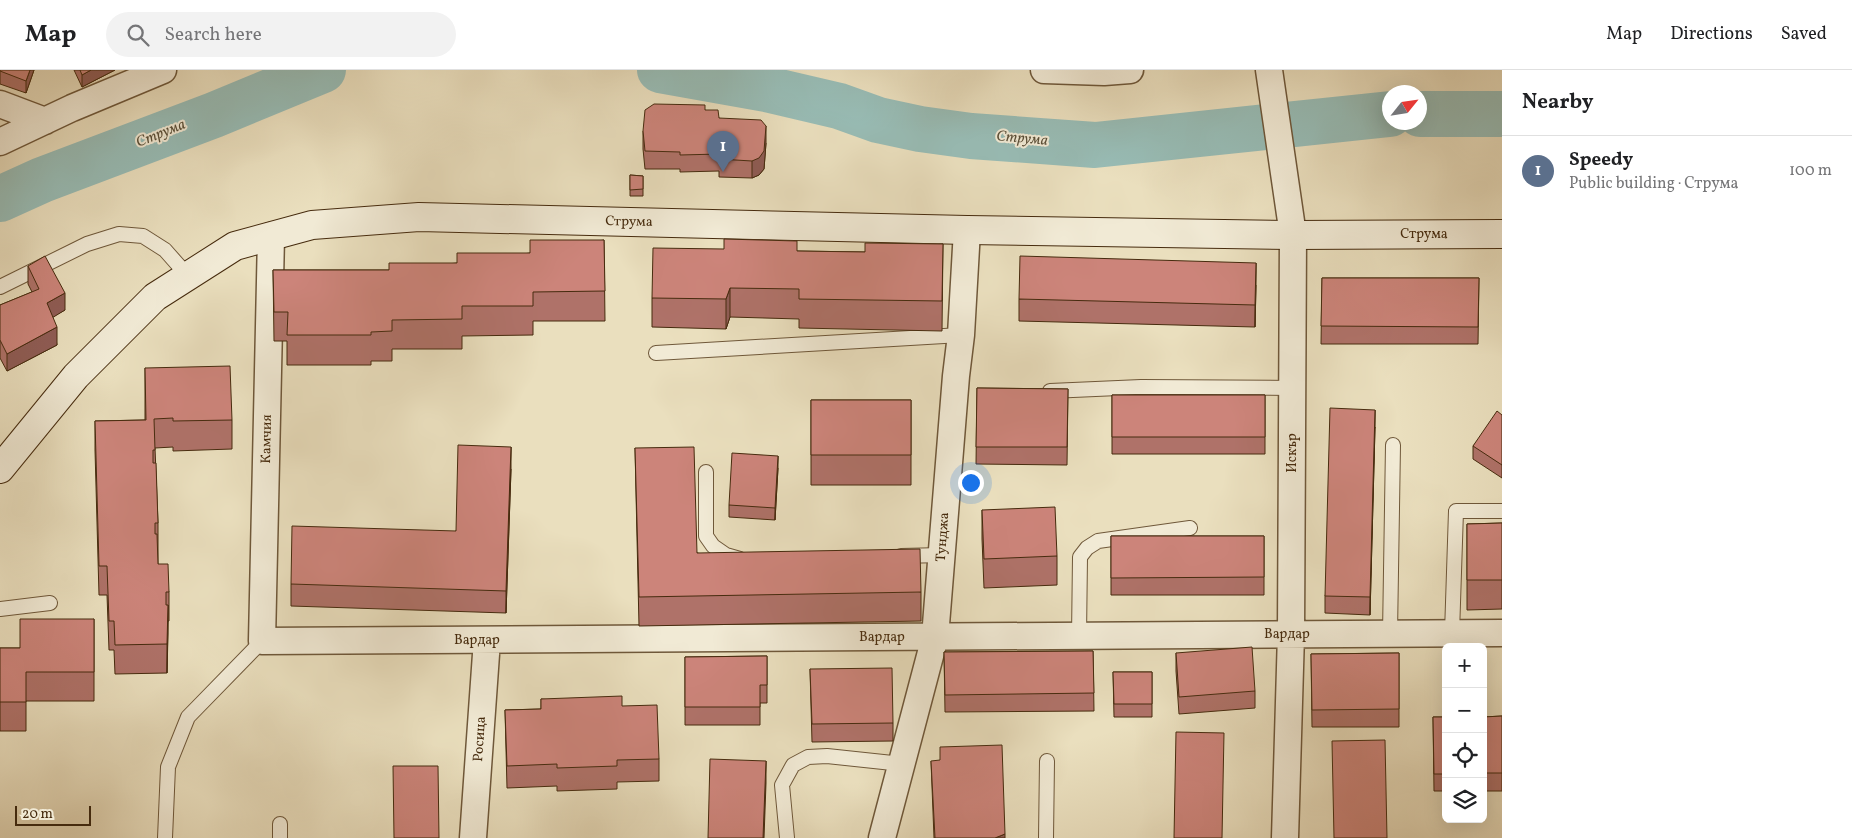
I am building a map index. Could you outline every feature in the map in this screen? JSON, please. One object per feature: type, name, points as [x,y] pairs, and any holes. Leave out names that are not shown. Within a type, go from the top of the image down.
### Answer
[{"type":"main road","name":"Струма","points":[[0,468],[76,376],[155,297],[235,246],[312,225],[419,217],[967,230],[1293,234],[1502,234]]},
{"type":"street","points":[[0,142],[72,108],[163,70]]},
{"type":"street","points":[[1044,70],[1130,70]]},
{"type":"street","name":"Искър","points":[[1269,70],[1293,234],[1291,634],[1285,838]]},
{"type":"street","points":[[0,104],[45,121]]},
{"type":"street","name":"Тунджа","points":[[882,838],[935,637],[961,335],[967,230]]},
{"type":"street","name":"Камчия","points":[[262,641],[271,236]]},
{"type":"street","name":"Вардар","points":[[262,641],[1502,633]]},
{"type":"street","name":"Росица","points":[[473,838],[487,640]]},
{"type":"lane","points":[[0,287],[87,244],[119,234],[143,236],[165,250],[188,276]]},
{"type":"lane","points":[[656,353],[961,335]]},
{"type":"lane","points":[[1034,392],[1141,387],[1292,388]]},
{"type":"lane","points":[[1390,634],[1393,445]]},
{"type":"lane","points":[[706,472],[706,536],[713,546],[726,555],[740,559],[749,559]]},
{"type":"lane","points":[[1452,633],[1456,511],[1502,511]]},
{"type":"lane","points":[[1079,636],[1080,557],[1087,548],[1098,541],[1190,528]]},
{"type":"lane","points":[[884,556],[942,555]]},
{"type":"lane","points":[[0,609],[50,603]]},
{"type":"lane","points":[[165,838],[168,767],[188,717],[262,641]]},
{"type":"lane","points":[[787,838],[782,785],[793,765],[808,757],[827,756],[902,764]]},
{"type":"lane","points":[[1046,838],[1047,761]]},
{"type":"building","points":[[0,70],[30,70],[26,81]]},
{"type":"building","points":[[80,70],[91,70],[82,75]]},
{"type":"building","points":[[654,104],[705,105],[705,110],[718,110],[719,118],[761,120],[766,126],[764,151],[759,158],[752,161],[719,159],[719,154],[680,155],[680,152],[645,151],[643,131],[645,110]]},
{"type":"building","points":[[630,175],[643,176],[643,189],[630,190]]},
{"type":"building","points":[[724,239],[797,241],[797,251],[865,252],[865,243],[943,244],[942,301],[799,299],[799,289],[730,288],[726,299],[652,298],[653,248],[724,249]]},
{"type":"building","points":[[530,240],[604,240],[605,291],[533,292],[533,306],[462,306],[462,319],[392,320],[392,331],[371,332],[371,335],[287,335],[288,312],[274,312],[273,270],[389,270],[389,263],[457,263],[457,253],[530,253]]},
{"type":"building","points":[[45,256],[65,293],[47,303],[57,327],[7,354],[0,340],[0,305],[39,289],[28,266]]},
{"type":"building","points":[[1020,256],[1256,263],[1255,305],[1019,299]]},
{"type":"building","points":[[1322,278],[1479,278],[1478,327],[1321,326]]},
{"type":"building","points":[[230,366],[232,420],[173,421],[173,418],[154,419],[155,450],[153,450],[153,463],[156,463],[158,523],[155,523],[155,534],[157,534],[158,564],[168,564],[169,592],[166,592],[166,605],[168,605],[167,644],[115,645],[114,621],[109,621],[107,566],[99,566],[95,421],[146,420],[145,368]]},
{"type":"building","points":[[977,388],[1068,389],[1067,447],[976,447]]},
{"type":"building","points":[[1112,395],[1265,395],[1265,437],[1112,437]]},
{"type":"building","points":[[811,400],[911,400],[911,455],[811,455]]},
{"type":"building","points":[[1330,408],[1375,410],[1370,597],[1325,596]]},
{"type":"building","points":[[1497,411],[1502,415],[1502,465],[1473,446]]},
{"type":"building","points":[[458,445],[511,447],[506,591],[291,584],[292,526],[456,531]]},
{"type":"building","points":[[694,447],[697,553],[920,549],[921,592],[639,597],[635,448]]},
{"type":"building","points":[[732,453],[778,456],[775,508],[729,505]]},
{"type":"building","points":[[1055,507],[1057,556],[984,559],[982,510]]},
{"type":"building","points":[[1502,523],[1502,580],[1467,580],[1467,524]]},
{"type":"building","points":[[1111,536],[1264,536],[1264,577],[1111,578]]},
{"type":"building","points":[[20,619],[94,619],[94,672],[26,672],[26,702],[0,702],[0,648],[20,648]]},
{"type":"building","points":[[1252,647],[1255,691],[1179,697],[1176,653]]},
{"type":"building","points":[[1093,651],[1094,693],[945,695],[944,652]]},
{"type":"building","points":[[1399,653],[1399,709],[1312,710],[1311,654]]},
{"type":"building","points":[[767,656],[767,685],[760,685],[760,707],[685,707],[685,657]]},
{"type":"building","points":[[892,668],[893,723],[812,724],[810,669]]},
{"type":"building","points":[[1113,672],[1152,672],[1152,704],[1114,704]]},
{"type":"building","points":[[622,696],[622,706],[657,705],[659,759],[617,760],[617,766],[557,768],[557,764],[507,766],[505,710],[541,709],[541,699]]},
{"type":"building","points":[[1502,716],[1502,773],[1487,773],[1487,717]]},
{"type":"building","points":[[1433,717],[1442,717],[1442,774],[1434,774]]},
{"type":"building","points":[[1176,732],[1224,733],[1222,838],[1174,838]]},
{"type":"building","points":[[1385,740],[1387,838],[1334,838],[1332,741]]},
{"type":"building","points":[[1002,745],[1005,834],[995,838],[935,838],[931,761],[940,760],[940,747]]},
{"type":"building","points":[[710,759],[766,761],[763,838],[708,838]]},
{"type":"building","points":[[393,766],[438,766],[439,838],[394,838]]},
{"type":"waterway","name":"Струма","points":[[0,199],[42,180],[214,115],[323,70]]},
{"type":"waterway","name":"Струма","points":[[660,70],[771,90],[839,106],[878,120],[920,129],[971,136],[1095,145],[1382,115]]},
{"type":"waterway","name":"Струма","points":[[1427,114],[1502,114]]},
{"type":"place","name":"Speedy","points":[[723,172]]}]
